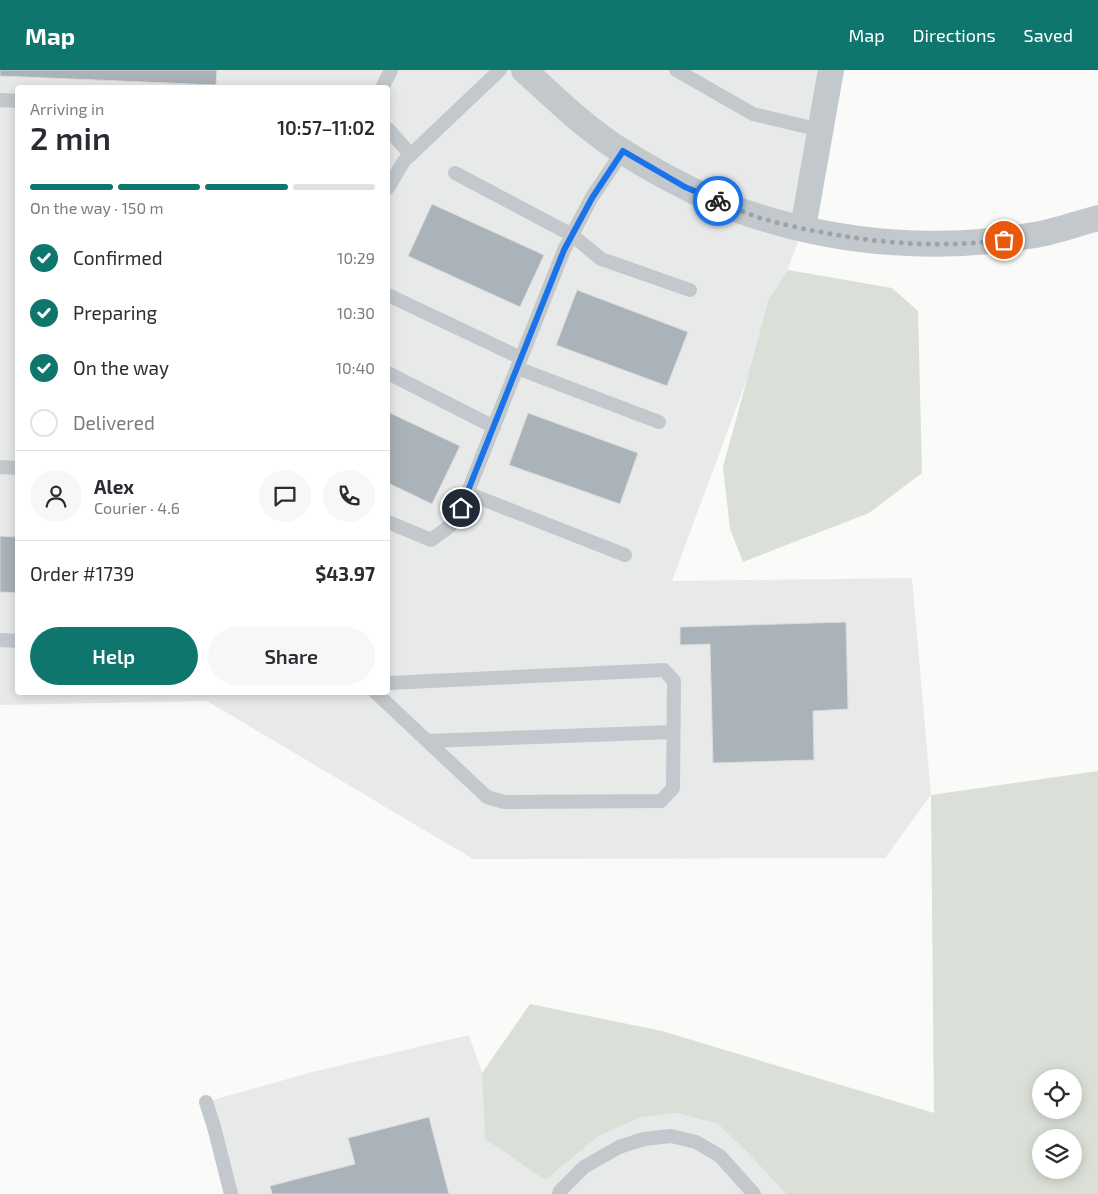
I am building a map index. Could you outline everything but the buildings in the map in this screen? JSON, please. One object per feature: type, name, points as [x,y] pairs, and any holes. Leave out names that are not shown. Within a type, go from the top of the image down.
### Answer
[{"type":"street","points":[[524,70],[566,109],[623,151],[685,187],[755,216],[802,228],[854,238],[894,243],[944,244],[990,242],[1031,236],[1098,218]]},
{"type":"street","points":[[802,228],[820,130],[826,72]]},
{"type":"lane","points":[[384,85],[391,70]]},
{"type":"lane","points":[[390,185],[404,161],[500,70]]},
{"type":"lane","points":[[676,70],[753,114],[820,130]]},
{"type":"lane","points":[[0,100],[15,101]]},
{"type":"lane","points":[[390,131],[410,155]]},
{"type":"lane","points":[[390,523],[431,540],[450,526],[461,508],[564,250],[592,198],[623,151]]},
{"type":"lane","points":[[455,173],[572,235],[601,259],[690,290]]},
{"type":"lane","points":[[390,296],[519,363],[659,422]]},
{"type":"lane","points":[[390,373],[494,427]]},
{"type":"lane","points":[[0,467],[15,468]]},
{"type":"lane","points":[[467,493],[625,555]]},
{"type":"lane","points":[[0,640],[15,641]]},
{"type":"lane","points":[[378,695],[487,797],[504,802],[661,801],[673,788],[674,681],[664,670],[390,682]]},
{"type":"lane","points":[[427,741],[673,732]]},
{"type":"lane","points":[[206,1102],[231,1194]]},
{"type":"lane","points":[[559,1194],[584,1167],[619,1147],[644,1139],[672,1136],[696,1142],[720,1156],[754,1194]]},
{"type":"shaded area","points":[[0,70],[829,70],[803,228],[672,581],[912,578],[931,795],[885,858],[473,859],[207,701],[0,705]]},
{"type":"shaded area","points":[[788,270],[892,288],[918,311],[922,473],[869,513],[743,562],[730,529],[723,467],[769,299]]},
{"type":"shaded area","points":[[1098,771],[1098,1194],[786,1194],[718,1124],[677,1113],[642,1117],[599,1136],[545,1180],[485,1139],[482,1073],[530,1004],[662,1031],[934,1113],[931,795]]},
{"type":"shaded area","points":[[469,1035],[482,1073],[485,1139],[545,1180],[599,1136],[642,1117],[677,1113],[718,1124],[786,1194],[231,1194],[206,1102],[312,1072]]},
{"type":"way so far","points":[[718,201],[755,216],[802,228],[854,238],[894,243],[944,244],[1004,240]]},
{"type":"route","points":[[461,508],[564,250],[592,198],[623,151],[685,187],[718,201]]}]
